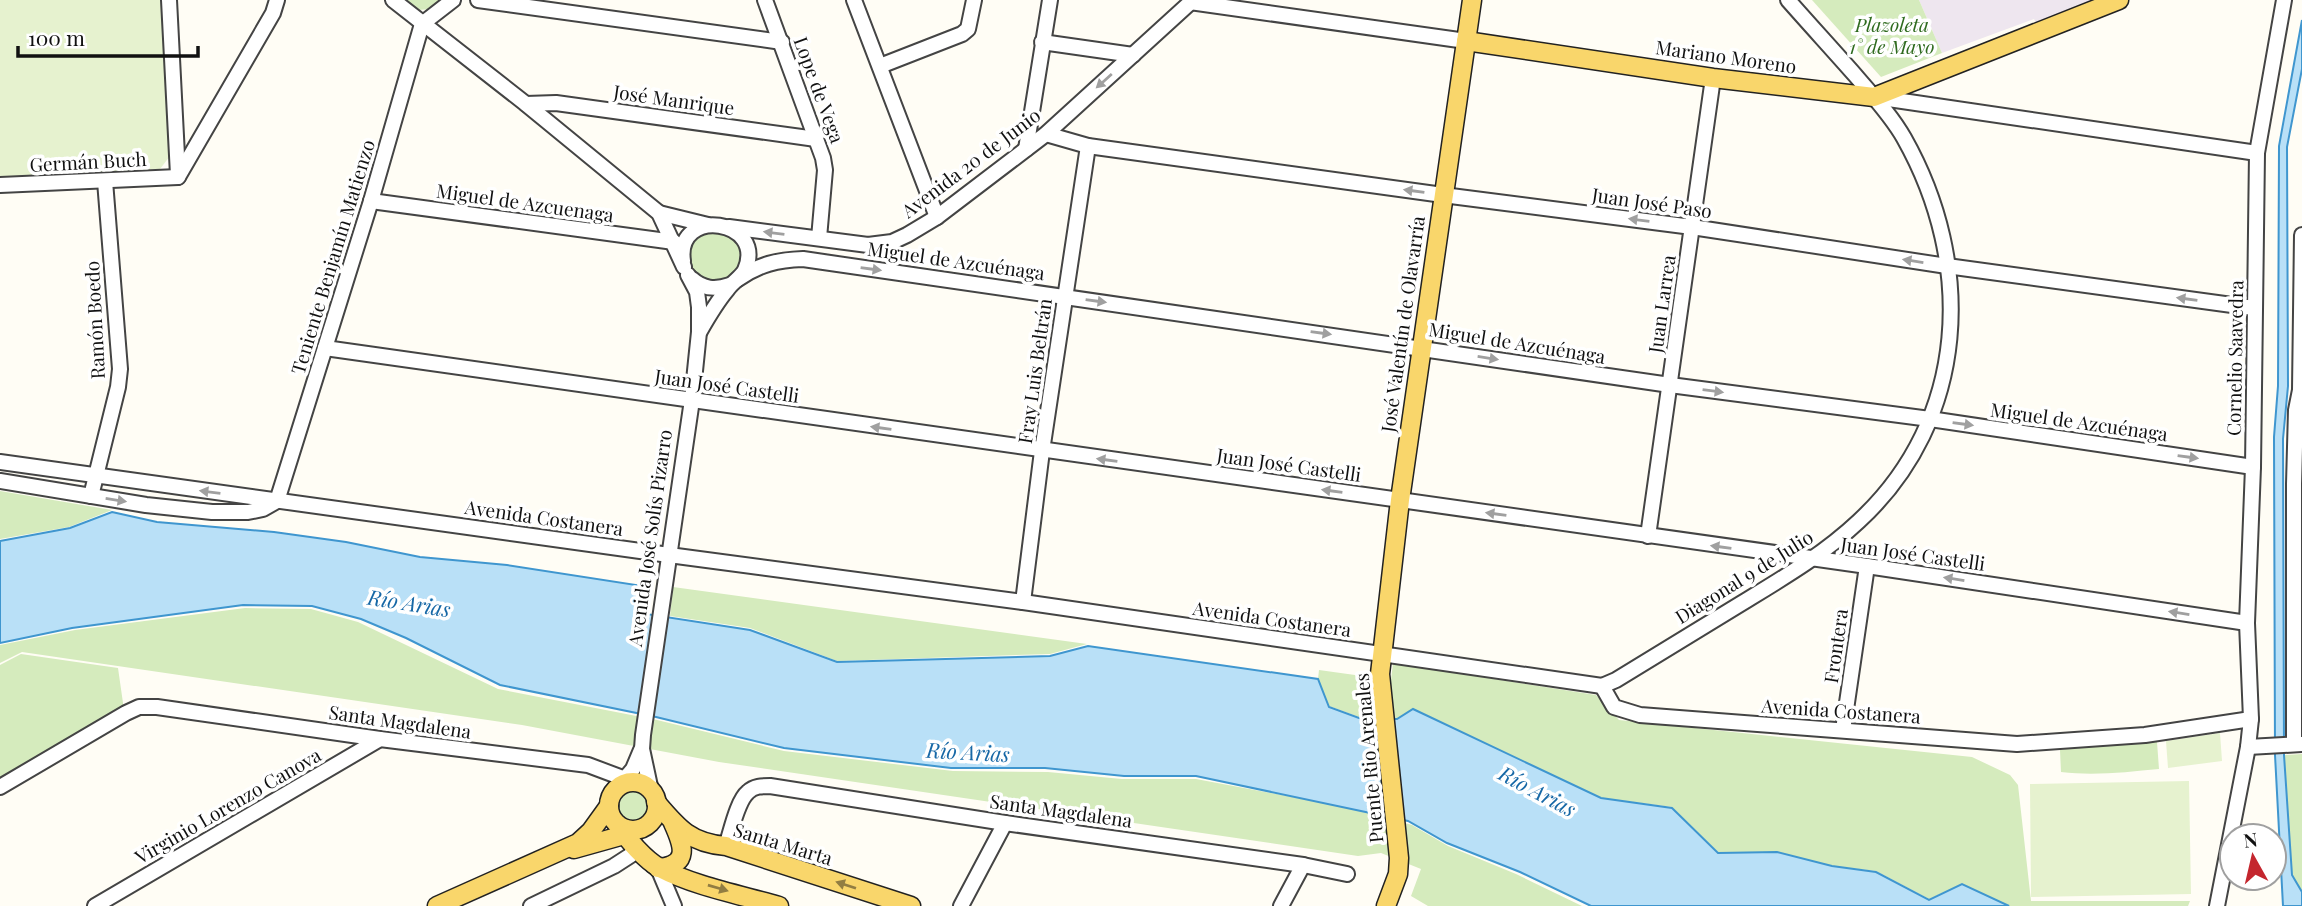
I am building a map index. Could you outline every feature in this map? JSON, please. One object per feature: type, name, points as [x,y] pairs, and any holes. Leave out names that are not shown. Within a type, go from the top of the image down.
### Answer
[{"type":"main road","name":"José Valentín de Olavarría","points":[[1382,654],[1400,500],[1472,0]]},
{"type":"main road","points":[[1874,97],[2119,0]]},
{"type":"main road","name":"Mariano Moreno","points":[[1466,41],[1713,78],[1874,97]]},
{"type":"main road","name":"Puente Rio Arenales","points":[[1382,654],[1379,681],[1399,858],[1398,874],[1386,906]]},
{"type":"main road","points":[[437,906],[578,843],[591,831],[611,797],[637,789],[656,812],[652,821],[644,828],[560,852]]},
{"type":"main road","name":"Santa Marta","points":[[637,789],[694,840],[911,906]]},
{"type":"main road","points":[[608,806],[611,817],[659,868],[779,906]]},
{"type":"main road","points":[[659,868],[671,867],[680,860],[681,840],[673,822]]},
{"type":"main road","points":[[691,880],[688,866],[691,857],[717,846]]},
{"type":"street","points":[[169,0],[178,177]]},
{"type":"street","points":[[178,177],[273,13],[277,0]]},
{"type":"street","points":[[393,0],[659,213],[686,271],[702,287],[711,289],[734,282],[744,271],[747,250],[737,233],[729,227],[708,225],[659,213]]},
{"type":"street","points":[[422,24],[453,0]]},
{"type":"street","points":[[478,0],[782,42]]},
{"type":"street","name":"Lope de Vega","points":[[765,0],[823,158],[825,170],[819,238]]},
{"type":"street","points":[[855,0],[937,217]]},
{"type":"street","points":[[880,66],[962,34],[968,29],[974,0]]},
{"type":"street","points":[[1026,149],[1050,0]]},
{"type":"street","name":"Diagonal 9 de Julio","points":[[1602,686],[1813,560],[1858,522],[1883,497],[1910,460],[1930,419],[1949,358],[1952,307],[1947,266],[1938,220],[1922,173],[1902,135],[1874,97],[1788,0]]},
{"type":"street","name":"Cornelio Saavedra","points":[[2217,906],[2251,719],[2247,623],[2253,467],[2257,153],[2284,0]]},
{"type":"street","name":"Mariano Moreno","points":[[1191,1],[1466,41]]},
{"type":"street","name":"Avenida 20 de Junio","points":[[729,227],[880,245],[907,235],[937,217],[1046,135],[1191,1]]},
{"type":"street","name":"Teniente Benjamín Matienzo","points":[[277,501],[371,201],[422,24]]},
{"type":"street","points":[[1042,42],[1133,55]]},
{"type":"street","name":"Juan Larrea","points":[[1648,536],[1713,78]]},
{"type":"street","name":"Mariano Moreno","points":[[1874,97],[2257,153]]},
{"type":"street","name":"José Manrique","points":[[526,104],[556,103],[816,139]]},
{"type":"street","name":"Juan José Paso","points":[[1046,135],[1088,146],[1692,227],[2254,309]]},
{"type":"street","name":"Fray Luis Beltrán","points":[[1023,602],[1042,451],[1088,146]]},
{"type":"street","name":"Germán Buch","points":[[0,185],[178,177]]},
{"type":"street","name":"Ramón Boedo","points":[[91,496],[98,475],[120,369],[106,181]]},
{"type":"street","name":"Miguel de Azcuenaga","points":[[371,201],[674,242]]},
{"type":"street","points":[[686,271],[682,256],[684,245],[689,236],[708,225]]},
{"type":"street","points":[[2248,747],[2298,744],[2302,235]]},
{"type":"street","name":"Miguel de Azcuénaga","points":[[734,282],[765,264],[803,259],[2253,467]]},
{"type":"street","name":"Avenida José Solís Pizarro","points":[[637,789],[692,400],[699,332],[697,292],[686,271]]},
{"type":"street","name":"Avenida José Solís Pizarro","points":[[699,332],[716,303],[734,282]]},
{"type":"street","name":"Juan José Castelli","points":[[325,348],[1867,566],[2247,623]]},
{"type":"street","name":"Avenida Costanera","points":[[0,462],[1023,602],[1602,686],[1614,707],[1640,715],[2017,744],[2145,735],[2251,719]]},
{"type":"street","name":"Avenida Costanera","points":[[0,481],[146,505],[212,512],[248,512],[263,509],[277,501]]},
{"type":"street","name":"Frontera","points":[[1843,730],[1867,566]]},
{"type":"street","name":"Santa Magdalena","points":[[0,787],[126,713],[139,707],[158,707],[588,765],[637,789]]},
{"type":"street","name":"Virginio Lorenzo Canova","points":[[95,906],[380,739]]},
{"type":"street","name":"Avenida José Solís Pizarro","points":[[637,789],[633,769],[643,742]]},
{"type":"street","name":"Santa Magdalena","points":[[717,846],[748,791],[758,786],[770,786],[1005,823],[1303,865],[1348,874]]},
{"type":"street","points":[[961,906],[1005,823]]},
{"type":"street","points":[[531,906],[631,855],[628,834]]},
{"type":"street","points":[[614,866],[640,862],[659,868],[674,906]]},
{"type":"street","points":[[1281,906],[1303,865]]},
{"type":"shaded area","points":[[1919,0],[2119,0],[2040,31],[2034,19],[1942,53]]},
{"type":"green space","points":[[0,0],[163,0],[170,156],[160,169],[0,178]]},
{"type":"green space","points":[[406,0],[444,0],[431,9],[418,10]]},
{"type":"green space","name":"Plazoleta 1° de Mayo","points":[[1812,0],[1919,0],[1942,53],[1881,77]]},
{"type":"green space","points":[[723,229],[743,245],[742,267],[722,283],[710,284],[702,281],[691,265],[691,245],[696,237],[706,231]]},
{"type":"green space","points":[[0,491],[112,510],[69,527],[0,539]]},
{"type":"green space","points":[[673,587],[1087,644],[1050,654],[837,661],[750,628],[670,616]]},
{"type":"green space","points":[[245,608],[311,609],[358,622],[498,689],[657,720],[784,751],[953,771],[1048,772],[1122,779],[1196,779],[1346,807],[1412,825],[1448,846],[1516,874],[1582,906],[1428,906],[1411,896],[1421,869],[1381,853],[1358,856],[719,762],[522,725],[22,652],[0,663],[0,645],[75,630]]},
{"type":"green space","points":[[21,654],[118,668],[124,710],[0,778],[0,665]]},
{"type":"green space","points":[[1393,663],[1596,695],[1619,720],[1972,757],[2010,775],[2018,785],[2031,901],[2190,901],[2188,906],[2009,906],[1962,884],[1929,899],[1876,871],[1833,866],[1777,852],[1719,853],[1672,807],[1602,798],[1413,709],[1397,719],[1359,717],[1329,706],[1318,679],[1319,670],[1391,680]]},
{"type":"green space","points":[[2220,733],[2222,761],[2168,768],[2166,741]]},
{"type":"green space","points":[[2157,742],[2159,769],[2098,774],[2061,772],[2060,750]]},
{"type":"green space","points":[[2302,754],[2302,892],[2292,875],[2284,755]]},
{"type":"green space","points":[[2189,781],[2191,894],[2031,897],[2030,784]]},
{"type":"green space","points":[[633,788],[645,793],[650,805],[645,817],[633,822],[621,817],[616,805],[621,793]]},
{"type":"water","points":[[2302,20],[2302,69],[2287,147],[2288,386],[2283,439],[2284,755],[2292,875],[2302,892],[2302,906],[2283,906],[2282,892],[2288,892],[2288,822],[2279,822],[2275,755],[2274,437],[2278,386],[2279,146]]},
{"type":"water","name":"Río Arias","points":[[112,512],[157,522],[274,532],[346,542],[420,557],[507,565],[649,587],[646,614],[750,630],[837,662],[1050,656],[1088,646],[1318,679],[1329,707],[1359,718],[1397,719],[1413,709],[1601,798],[1672,808],[1718,853],[1777,852],[1832,866],[1876,872],[1929,900],[1962,884],[2009,906],[1591,906],[1520,872],[1447,843],[1408,821],[1196,776],[1124,776],[1045,768],[951,768],[784,748],[656,717],[500,685],[406,638],[361,619],[312,606],[243,605],[72,628],[0,643],[0,541],[70,528]]}]
